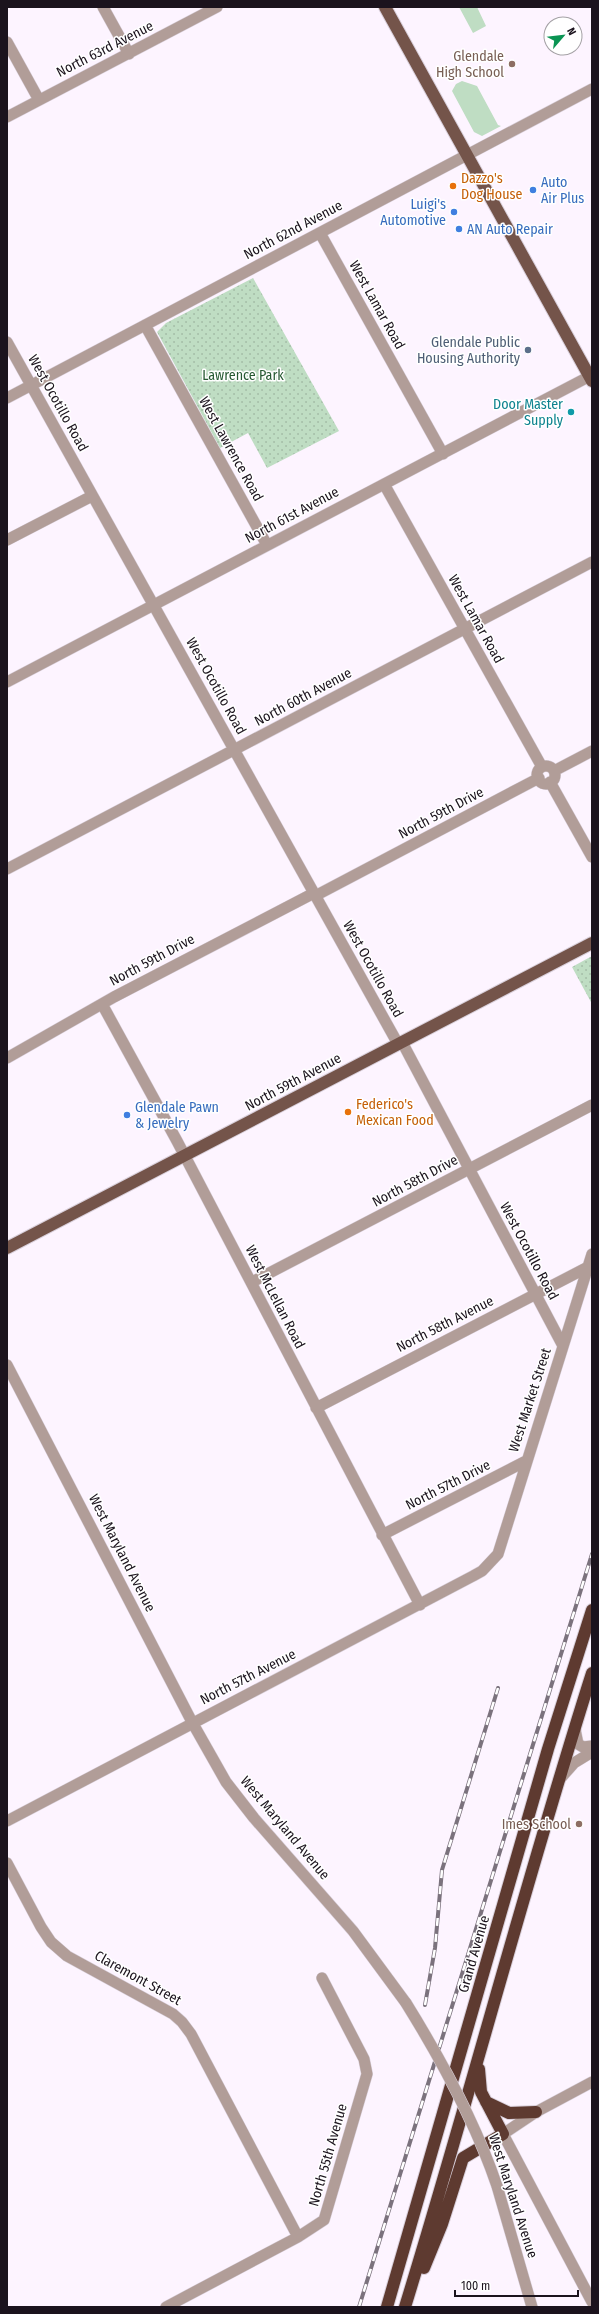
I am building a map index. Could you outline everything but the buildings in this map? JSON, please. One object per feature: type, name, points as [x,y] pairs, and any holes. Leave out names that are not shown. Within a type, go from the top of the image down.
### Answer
[{"type":"highway","name":"Grand Avenue","points":[[387,2307],[548,1749],[592,1610]]},
{"type":"highway","points":[[406,2307],[558,1781],[592,1673]]},
{"type":"highway","points":[[406,2307],[437,2237],[461,2162],[466,2155],[503,2134],[486,2102],[479,2082],[480,2054]]},
{"type":"highway","points":[[486,2102],[509,2113],[536,2112]]},
{"type":"main road","points":[[385,7],[591,378]]},
{"type":"main road","name":"North 59th Avenue","points":[[7,1248],[592,943]]},
{"type":"street","points":[[103,7],[129,54]]},
{"type":"street","name":"North 63rd Avenue","points":[[7,117],[217,7]]},
{"type":"street","points":[[7,42],[39,100]]},
{"type":"street","name":"North 62nd Avenue","points":[[7,398],[592,89]]},
{"type":"street","name":"West Lamar Road","points":[[320,233],[443,454]]},
{"type":"street","name":"West Lawrence Road","points":[[145,325],[267,546]]},
{"type":"street","name":"West Ocotillo Road","points":[[7,342],[315,895],[400,1043],[563,1346]]},
{"type":"street","name":"North 61st Avenue","points":[[7,682],[384,484],[591,378]]},
{"type":"street","name":"West Lamar Road","points":[[384,484],[542,768]]},
{"type":"street","points":[[7,540],[92,496]]},
{"type":"street","name":"North 60th Avenue","points":[[7,869],[592,562]]},
{"type":"street","points":[[554,771],[592,751]]},
{"type":"street","points":[[548,766],[554,771],[555,776],[550,782],[545,783],[539,778],[538,771],[542,768],[548,766]]},
{"type":"street","name":"North 59th Drive","points":[[7,1058],[102,1004],[539,778]]},
{"type":"street","points":[[550,782],[592,857]]},
{"type":"street","name":"West McLellan Road","points":[[102,1004],[252,1282],[382,1535],[420,1605]]},
{"type":"street","name":"North 58th Drive","points":[[252,1282],[592,1105]]},
{"type":"street","name":"West Market Street","points":[[498,1554],[592,1254]]},
{"type":"street","name":"North 58th Avenue","points":[[316,1408],[588,1267]]},
{"type":"street","name":"West Maryland Avenue","points":[[7,1365],[192,1722],[235,1796],[357,1936],[406,2003],[458,2093],[491,2168],[532,2307]]},
{"type":"street","name":"North 57th Drive","points":[[382,1535],[526,1461]]},
{"type":"street","name":"North 57th Avenue","points":[[7,1821],[192,1722],[420,1605],[482,1571],[498,1554]]},
{"type":"street","points":[[575,1726],[576,1740],[578,1744],[583,1747],[592,1746]]},
{"type":"street","points":[[558,1781],[574,1763],[592,1752]]},
{"type":"street","name":"Claremont Street","points":[[7,1863],[41,1927],[51,1942],[67,1956],[173,2014],[182,2022],[190,2034],[298,2237]]},
{"type":"street","name":"North 55th Avenue","points":[[166,2307],[298,2237],[324,2220],[367,2074],[364,2059],[322,1978]]},
{"type":"street","points":[[592,2082],[536,2112],[503,2134],[592,2302]]},
{"type":"green space","points":[[459,7],[477,7],[486,26],[473,33]]},
{"type":"green space","points":[[462,81],[477,86],[498,125],[501,126],[482,136],[474,132],[452,91],[456,84]]},
{"type":"green space","name":"Lawrence Park","points":[[253,278],[339,431],[267,468],[248,433],[220,448],[157,332],[166,323]]},
{"type":"green space","points":[[592,956],[592,1004],[572,967]]},
{"type":"railway","points":[[359,2307],[592,1554]]},
{"type":"railway","points":[[425,2005],[435,1948],[442,1870],[498,1688]]},
{"type":"place","name":"Glendale High School","points":[[512,64]]},
{"type":"place","name":"Dazzo's Dog House","points":[[453,186]]},
{"type":"place","name":"Auto Air Plus","points":[[533,190]]},
{"type":"place","name":"Luigi's Automotive","points":[[454,212]]},
{"type":"place","name":"AN Auto Repair","points":[[459,229]]},
{"type":"place","name":"Glendale Public Housing Authority","points":[[528,350]]},
{"type":"place","name":"Door Master Supply","points":[[571,412]]},
{"type":"place","name":"Federico's Mexican Food","points":[[348,1112]]},
{"type":"place","name":"Glendale Pawn & Jewelry","points":[[127,1115]]},
{"type":"place","name":"Imes School","points":[[579,1824]]}]
